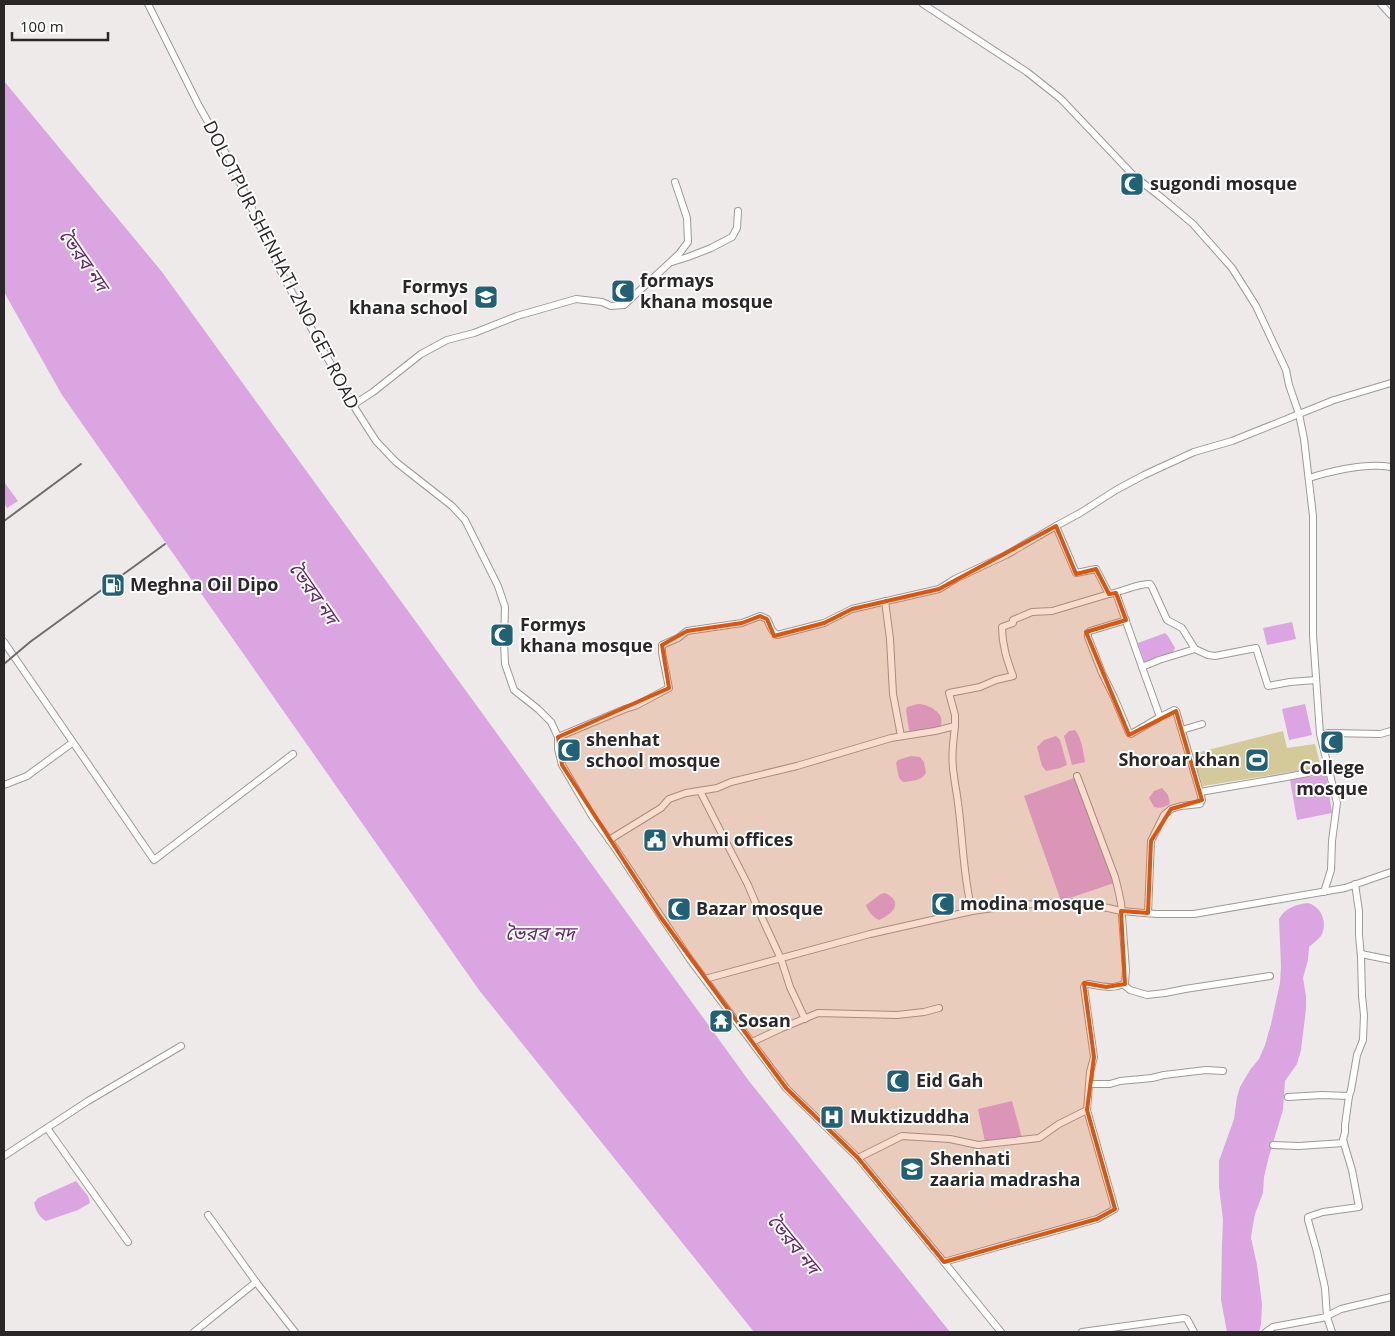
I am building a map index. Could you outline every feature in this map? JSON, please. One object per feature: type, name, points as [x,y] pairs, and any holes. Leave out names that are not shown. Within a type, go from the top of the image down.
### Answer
[{"type":"street","name":"DOLOTPUR SHENHATI 2NO GET ROAD","points":[[148,4],[199,106],[230,161],[284,276],[353,405],[376,441],[396,462],[452,506],[465,520],[498,586],[505,607],[505,664],[514,690],[552,722],[558,737],[558,749],[562,765],[592,816],[659,915],[786,1088],[858,1158],[1001,1332]]},
{"type":"street","points":[[923,4],[1027,72],[1061,99],[1134,176],[1192,224],[1232,268],[1256,306],[1286,370],[1299,414],[1309,478],[1313,516],[1312,635],[1321,735],[1336,804],[1330,870],[1324,892]]},
{"type":"street","points":[[1381,4],[1391,14]]},
{"type":"street","points":[[353,405],[373,392],[420,354],[447,340],[474,333],[517,316],[576,299],[602,302],[611,306],[624,305],[679,254],[688,242],[687,218],[675,182]]},
{"type":"street","points":[[670,262],[688,258],[732,237],[737,228],[738,211]]},
{"type":"street","points":[[558,737],[625,708],[635,706],[669,688],[662,645],[678,638],[687,631],[742,623],[760,616],[767,619],[772,630],[777,635],[824,623],[852,609],[939,589],[955,579],[1006,555],[1116,490],[1194,452],[1232,441],[1348,395],[1391,383]]},
{"type":"street","points":[[1309,478],[1337,470],[1381,465],[1391,467]]},
{"type":"street","points":[[1056,526],[1076,573],[1096,569],[1112,593],[1126,620],[1160,717]]},
{"type":"street","points":[[972,911],[954,775],[952,746],[955,715],[949,693],[980,687],[1013,676],[1002,638],[1002,627],[1032,612],[1052,611],[1142,584],[1151,585],[1167,620],[1182,628],[1195,649],[1208,655],[1216,656],[1256,648],[1268,686],[1316,680]]},
{"type":"street","points":[[885,601],[890,639],[893,694],[901,736]]},
{"type":"street","points":[[1126,620],[1088,633],[1102,673],[1129,733],[1131,734],[1175,710],[1202,800],[1200,804],[1181,806],[1164,815],[1151,840],[1148,913]]},
{"type":"street","points":[[4,642],[154,860],[293,754]]},
{"type":"street","points":[[1142,667],[1195,649]]},
{"type":"street","points":[[1182,730],[1202,724]]},
{"type":"street","points":[[609,840],[661,808],[669,800],[686,793],[717,788],[731,782],[797,766],[891,738],[955,726]]},
{"type":"street","points":[[1321,735],[1329,733],[1380,734],[1391,731]]},
{"type":"street","points":[[4,785],[27,776],[72,743]]},
{"type":"street","points":[[1200,792],[1308,773],[1328,767]]},
{"type":"street","points":[[1077,776],[1115,877],[1121,911],[1126,970],[1124,985]]},
{"type":"street","points":[[700,791],[748,885],[781,959],[790,988],[805,1019]]},
{"type":"street","points":[[705,979],[870,934],[972,911],[1015,905],[1082,902],[1121,911],[1194,914],[1346,888],[1391,872]]},
{"type":"street","points":[[1332,1332],[1327,1316],[1321,1267],[1308,1217],[1315,1214],[1359,1207],[1352,1170],[1343,1140],[1356,1055],[1363,1040],[1364,1014],[1359,911],[1355,884]]},
{"type":"street","points":[[1361,954],[1391,960]]},
{"type":"street","points":[[1124,985],[1130,990],[1147,995],[1270,976]]},
{"type":"street","points":[[944,1262],[1097,1219],[1115,1210],[1087,1110],[1090,1072],[1094,1057],[1084,986],[1088,984],[1106,987],[1124,985]]},
{"type":"street","points":[[752,1042],[818,1013],[897,1015],[939,1008]]},
{"type":"street","points":[[4,1156],[88,1101],[181,1046]]},
{"type":"street","points":[[1090,1084],[1110,1084],[1120,1081],[1206,1070],[1223,1071]]},
{"type":"street","points":[[1288,1097],[1349,1096]]},
{"type":"street","points":[[858,1158],[902,1136],[950,1139],[978,1145],[1039,1138],[1060,1124],[1087,1110]]},
{"type":"street","points":[[47,1128],[128,1242]]},
{"type":"street","points":[[1274,1145],[1299,1146],[1344,1143]]},
{"type":"street","points":[[208,1215],[295,1332]]},
{"type":"street","points":[[194,1332],[256,1282]]},
{"type":"street","points":[[1266,1332],[1272,1328],[1327,1316],[1341,1309],[1391,1297]]},
{"type":"street","points":[[1082,1332],[1184,1318],[1187,1319],[1194,1332]]},
{"type":"highlighted area","points":[[1056,526],[1076,574],[1096,569],[1109,594],[1116,593],[1126,620],[1086,632],[1129,735],[1176,711],[1202,800],[1171,809],[1151,841],[1148,913],[1121,911],[1125,984],[1106,987],[1084,983],[1094,1057],[1087,1110],[1115,1209],[1097,1219],[944,1262],[858,1158],[786,1088],[659,915],[562,765],[558,737],[669,688],[662,645],[687,631],[742,623],[760,616],[767,619],[774,636],[824,623],[852,609],[939,589]]},
{"type":"shaded area","name":"Shoroar khan","points":[[1283,731],[1287,748],[1315,744],[1321,767],[1203,786],[1192,754]]},
{"type":"water","name":"ভৈরব নদ","points":[[4,81],[162,272],[749,1081],[950,1332],[754,1332],[479,990],[62,395],[4,292]]},
{"type":"water","points":[[4,482],[18,501],[7,508],[4,503]]},
{"type":"water","points":[[1292,622],[1296,639],[1267,645],[1263,628]]},
{"type":"water","points":[[1165,633],[1175,648],[1173,653],[1145,663],[1138,643]]},
{"type":"water","points":[[918,704],[932,708],[939,714],[942,722],[940,727],[911,732],[909,730],[907,707]]},
{"type":"water","points":[[1305,704],[1312,735],[1289,740],[1282,709]]},
{"type":"water","points":[[1075,730],[1081,741],[1085,762],[1072,765],[1064,736],[1069,731]]},
{"type":"water","points":[[1056,736],[1060,740],[1067,765],[1046,771],[1042,766],[1037,747],[1044,740]]},
{"type":"water","points":[[911,756],[920,757],[924,762],[926,773],[919,779],[903,782],[899,778],[896,763],[898,760]]},
{"type":"water","points":[[1326,774],[1332,813],[1297,820],[1290,780]]},
{"type":"water","points":[[1077,777],[1114,883],[1061,901],[1024,796]]},
{"type":"water","points":[[1162,788],[1168,795],[1170,804],[1158,808],[1154,807],[1149,798],[1154,791]]},
{"type":"water","points":[[885,893],[891,896],[895,904],[889,915],[879,920],[871,914],[866,905]]},
{"type":"water","points":[[1308,903],[1320,912],[1324,926],[1321,936],[1309,947],[1303,978],[1306,1009],[1301,1050],[1297,1064],[1285,1081],[1283,1110],[1269,1156],[1264,1177],[1263,1193],[1255,1214],[1251,1238],[1262,1304],[1261,1324],[1259,1332],[1227,1332],[1221,1300],[1223,1220],[1219,1187],[1219,1161],[1234,1119],[1240,1087],[1259,1059],[1271,1024],[1280,983],[1279,919],[1292,907]]},
{"type":"water","points":[[1012,1101],[1022,1138],[985,1142],[978,1109]]},
{"type":"water","points":[[76,1181],[88,1196],[90,1203],[78,1210],[46,1221],[41,1218],[34,1203],[38,1198]]},
{"type":"railway","points":[[4,521],[81,464]]},
{"type":"railway","points":[[4,664],[30,642],[165,544]]},
{"type":"place","name":"sugondi mosque","points":[[1132,184]]},
{"type":"place","name":"formays khana mosque","points":[[623,291]]},
{"type":"place","name":"Formys khana school","points":[[486,297]]},
{"type":"place","name":"Meghna Oil Dipo","points":[[113,585]]},
{"type":"place","name":"Formys khana mosque","points":[[502,635]]},
{"type":"place","name":"College mosque","points":[[1332,742]]},
{"type":"place","name":"shenhat school mosque","points":[[569,750]]},
{"type":"place","name":"Shoroar khan","points":[[1257,760]]},
{"type":"place","name":"vhumi offices","points":[[655,840]]},
{"type":"place","name":"modina mosque","points":[[943,904]]},
{"type":"place","name":"Bazar mosque","points":[[679,909]]},
{"type":"place","name":"Sosan","points":[[721,1021]]},
{"type":"place","name":"Eid Gah","points":[[898,1081]]},
{"type":"place","name":"Muktizuddha","points":[[832,1117]]},
{"type":"place","name":"Shenhati zaaria madrasha","points":[[912,1169]]}]
